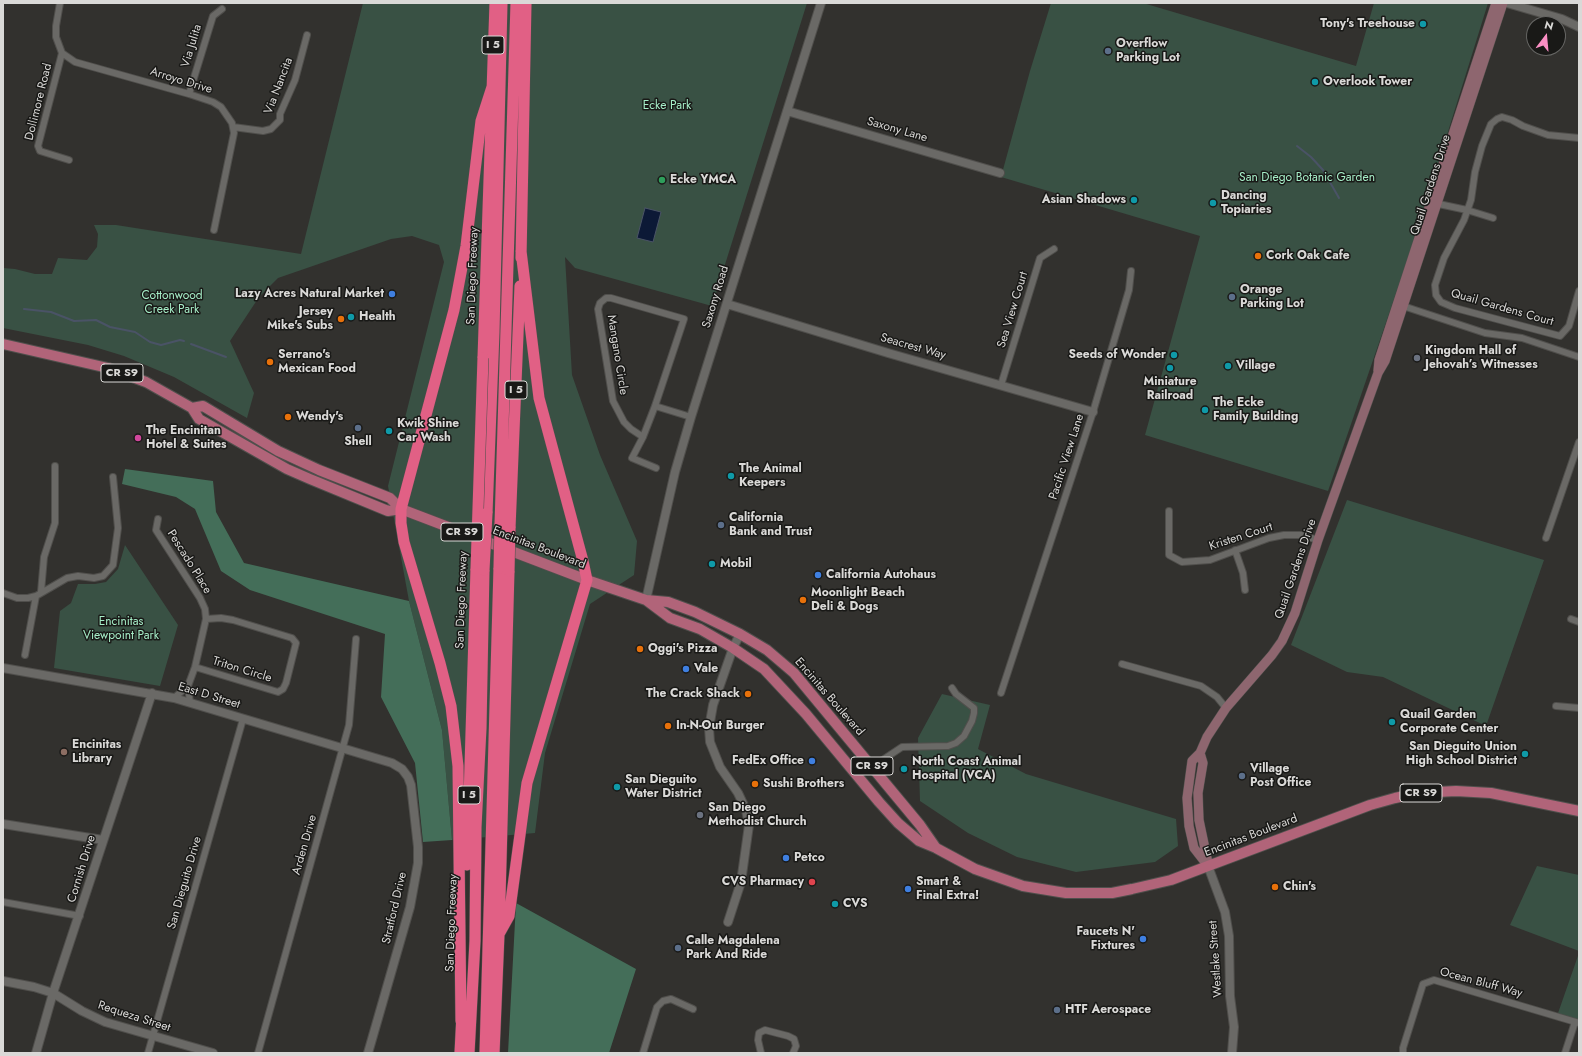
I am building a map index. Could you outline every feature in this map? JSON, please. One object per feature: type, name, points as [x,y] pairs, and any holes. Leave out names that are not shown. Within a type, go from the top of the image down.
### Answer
[{"type":"highway","name":"San Diego Freeway","points":[[460,1053],[480,570],[483,358],[495,3]]},
{"type":"highway","points":[[469,1053],[475,941],[476,827],[481,728],[480,570],[487,513],[494,332],[502,3]]},
{"type":"highway","points":[[505,526],[516,3]]},
{"type":"highway","name":"I 5","points":[[494,1053],[499,934],[505,526],[521,251],[526,3]]},
{"type":"highway","points":[[461,1021],[458,766],[451,706],[440,663],[404,542],[401,523],[401,509],[454,310],[466,246],[481,121],[492,87]]},
{"type":"highway","points":[[499,934],[509,916],[527,783],[587,580],[539,398],[521,251]]},
{"type":"highway","points":[[484,1053],[504,570]]},
{"type":"main road","name":"Quail Gardens Drive","points":[[1434,203],[1496,3]]},
{"type":"main road","name":"Quail Gardens Drive","points":[[1208,866],[1199,820],[1198,793],[1203,763],[1200,753],[1207,737],[1226,708],[1272,655],[1282,641],[1295,614],[1318,540],[1378,372],[1385,362],[1400,305],[1503,3]]},
{"type":"main road","name":"Encinitas Boulevard","points":[[3,344],[108,368],[146,382],[192,408],[203,406],[278,451],[390,498],[401,509],[587,580],[646,600],[668,602],[695,612],[740,634],[767,650],[794,673],[920,825],[936,848]]},
{"type":"main road","name":"Encinitas Boulevard","points":[[646,600],[670,618],[700,629],[733,648],[764,669],[785,690],[898,823],[919,841],[936,848],[975,869],[1023,886],[1066,893],[1112,893],[1132,889],[1170,880],[1369,805],[1418,793],[1456,791],[1491,794],[1579,811]]},
{"type":"street","points":[[60,3],[56,26],[56,37],[62,54]]},
{"type":"street","name":"Saxony Road","points":[[646,600],[675,472],[691,417],[821,3]]},
{"type":"street","points":[[1507,3],[1562,19],[1579,27]]},
{"type":"street","name":"Via Julita","points":[[189,94],[213,16],[222,9]]},
{"type":"street","name":"Via Nancita","points":[[233,127],[263,131],[271,129],[280,120],[280,114],[295,80],[307,35]]},
{"type":"street","name":"Arroyo Drive","points":[[62,54],[75,62],[213,102],[221,107],[232,123],[233,127]]},
{"type":"street","name":"Dollimore Road","points":[[62,54],[38,146],[40,151],[69,160]]},
{"type":"street","name":"Saxony Lane","points":[[787,111],[1000,172]]},
{"type":"street","name":"Quail Gardens Court","points":[[1579,138],[1548,135],[1502,117],[1491,124],[1482,146],[1475,172],[1471,200],[1444,258],[1435,285],[1436,295],[1441,302],[1455,308],[1560,336],[1570,326],[1579,291]]},
{"type":"street","points":[[214,230],[234,133],[233,127]]},
{"type":"street","points":[[1434,203],[1467,210],[1493,218]]},
{"type":"street","name":"Sea View Court","points":[[1001,385],[1040,258],[1054,249]]},
{"type":"street","name":"Pacific View Lane","points":[[1001,693],[1093,412],[1129,290],[1131,271]]},
{"type":"street","name":"Mangano Circle","points":[[643,437],[624,422],[613,400],[598,309],[600,303],[606,298],[611,298],[684,319],[655,406],[643,437],[632,458],[656,468]]},
{"type":"street","name":"Seacrest Way","points":[[727,304],[1093,412]]},
{"type":"street","points":[[1400,305],[1486,333],[1522,338],[1579,357]]},
{"type":"street","points":[[655,406],[691,417]]},
{"type":"street","points":[[1546,538],[1579,442]]},
{"type":"street","points":[[24,655],[39,594],[44,557],[55,523],[55,466]]},
{"type":"street","points":[[3,593],[17,598],[28,598],[39,594],[67,578],[78,576],[94,578],[103,576],[113,565],[118,527],[113,477]]},
{"type":"street","name":"Kristen Court","points":[[1169,511],[1170,555],[1182,562],[1210,560],[1235,550],[1284,535],[1301,535],[1318,540]]},
{"type":"street","name":"Pescado Place","points":[[158,519],[156,530],[200,598],[205,609],[206,619],[195,667],[188,686],[190,703]]},
{"type":"street","points":[[1235,550],[1243,573],[1245,590]]},
{"type":"street","name":"Triton Circle","points":[[195,667],[278,692],[283,689],[286,684],[296,643],[292,638],[233,620],[221,618],[206,619]]},
{"type":"street","points":[[1571,619],[1579,622]]},
{"type":"street","points":[[728,922],[741,882],[749,825],[746,810],[738,793],[720,767],[710,742],[709,728],[713,706],[733,648],[740,634]]},
{"type":"street","name":"Arden Drive","points":[[258,1053],[344,748],[349,725],[356,639]]},
{"type":"street","points":[[1122,664],[1201,686],[1217,698],[1226,708]]},
{"type":"street","name":"East D Street","points":[[3,668],[174,698],[344,748],[392,763],[402,769]]},
{"type":"street","name":"Pescado Place","points":[[174,698],[188,686]]},
{"type":"street","points":[[872,766],[902,747],[948,746],[956,743],[964,736],[972,721],[974,708],[956,694],[952,688]]},
{"type":"street","name":"Cornish Drive","points":[[36,1053],[53,993],[80,916],[103,840],[152,694]]},
{"type":"street","points":[[1556,706],[1579,708]]},
{"type":"street","name":"San Dieguito Drive","points":[[148,1053],[243,719]]},
{"type":"street","name":"Stratford Drive","points":[[368,1053],[410,907],[418,863],[418,847],[411,784],[402,769]]},
{"type":"street","points":[[3,824],[103,840]]},
{"type":"street","name":"Westlake Street","points":[[1208,866],[1225,912],[1229,936],[1230,996],[1234,1027],[1232,1053]]},
{"type":"street","points":[[3,902],[80,916]]},
{"type":"street","name":"Ocean Bluff Way","points":[[1403,1053],[1403,1048],[1423,984],[1434,980],[1577,1022]]},
{"type":"street","name":"Requeza Street","points":[[3,982],[34,987],[53,993],[82,1012],[105,1022],[213,1053]]},
{"type":"street","points":[[643,1053],[658,1007],[663,1001],[671,999],[693,1009]]},
{"type":"street","points":[[1565,1053],[1577,1022]]},
{"type":"street","points":[[761,1053],[758,1040],[759,1033],[765,1030],[794,1039],[796,1046],[793,1053]]},
{"type":"green space","points":[[363,3],[807,3],[712,306],[575,268],[565,257],[572,375],[600,455],[637,541],[634,575],[590,604],[545,753],[535,833],[452,840],[442,730],[409,601],[388,486],[444,262],[439,245],[412,236],[391,239],[278,278],[259,297],[230,341],[254,393],[247,418],[174,377],[124,356],[88,345],[3,328],[3,268],[15,269],[35,274],[52,274],[58,258],[87,260],[97,247],[98,234],[94,225],[116,225],[301,254]]},
{"type":"green space","name":"San Diego Botanic Garden","points":[[1051,3],[1143,3],[1356,66],[1374,3],[1488,3],[1414,241],[1328,491],[1145,435],[1200,236],[1001,177],[1030,71]]},
{"type":"green space","points":[[125,469],[213,481],[216,512],[244,563],[409,601],[442,730],[452,840],[423,842],[415,763],[381,697],[385,634],[250,590],[221,571],[195,509],[176,497],[122,484]]},
{"type":"green space","points":[[1347,500],[1544,560],[1486,726],[1383,677],[1347,672],[1291,645]]},
{"type":"green space","name":"Encinitas Viewpoint Park","points":[[125,545],[178,625],[160,686],[54,668],[60,611],[71,603],[78,584],[95,584],[106,582],[118,569]]},
{"type":"green space","points":[[942,694],[990,705],[978,749],[1026,774],[1176,819],[1178,846],[1155,862],[1076,872],[1017,857],[968,833],[920,801],[918,738]]},
{"type":"green space","points":[[1537,866],[1579,875],[1579,951],[1510,925]]},
{"type":"green space","points":[[516,903],[636,969],[609,1053],[508,1053]]},
{"type":"green space","points":[[1579,953],[1579,1023],[1557,1016]]},
{"type":"water","points":[[645,208],[661,212],[653,242],[637,238]]},
{"type":"waterway","points":[[1297,146],[1311,157],[1323,170],[1339,198]]},
{"type":"waterway","points":[[24,309],[51,312],[74,321],[96,320],[110,327],[135,332],[150,342],[161,345],[180,340],[184,341]]},
{"type":"waterway","points":[[191,344],[226,357]]},
{"type":"place","name":"Tony's Treehouse","points":[[1423,24]]},
{"type":"place","name":"Overflow Parking Lot","points":[[1108,51]]},
{"type":"place","name":"Overlook Tower","points":[[1315,82]]},
{"type":"place","name":"Ecke YMCA","points":[[662,180]]},
{"type":"place","name":"Asian Shadows","points":[[1134,200]]},
{"type":"place","name":"Dancing Topiaries","points":[[1213,203]]},
{"type":"place","name":"Cork Oak Cafe","points":[[1258,256]]},
{"type":"place","name":"Lazy Acres Natural Market","points":[[392,294]]},
{"type":"place","name":"Orange Parking Lot","points":[[1232,297]]},
{"type":"place","name":"Health","points":[[351,317]]},
{"type":"place","name":"Jersey Mike's Subs","points":[[341,319]]},
{"type":"place","name":"Seeds of Wonder","points":[[1174,355]]},
{"type":"place","name":"Kingdom Hall of Jehovah’s Witnesses","points":[[1417,358]]},
{"type":"place","name":"Serrano's Mexican Food","points":[[270,362]]},
{"type":"place","name":"Village","points":[[1228,366]]},
{"type":"place","name":"Miniature Railroad","points":[[1170,368]]},
{"type":"place","name":"The Ecke Family Building","points":[[1205,410]]},
{"type":"place","name":"Wendy's","points":[[288,417]]},
{"type":"place","name":"Shell","points":[[358,428]]},
{"type":"place","name":"Kwik Shine Car Wash","points":[[389,431]]},
{"type":"place","name":"The Encinitan Hotel & Suites","points":[[138,438]]},
{"type":"place","name":"The Animal Keepers","points":[[731,476]]},
{"type":"place","name":"California Bank and Trust","points":[[721,525]]},
{"type":"place","name":"Mobil","points":[[712,564]]},
{"type":"place","name":"California Autohaus","points":[[818,575]]},
{"type":"place","name":"Moonlight Beach Deli & Dogs","points":[[803,600]]},
{"type":"place","name":"Oggi's Pizza","points":[[640,649]]},
{"type":"place","name":"Vale","points":[[686,669]]},
{"type":"place","name":"The Crack Shack","points":[[748,694]]},
{"type":"place","name":"Quail Garden Corporate Center","points":[[1392,722]]},
{"type":"place","name":"In-N-Out Burger","points":[[668,726]]},
{"type":"place","name":"Encinitas Library","points":[[64,752]]},
{"type":"place","name":"San Dieguito Union High School District","points":[[1525,754]]},
{"type":"place","name":"FedEx Office","points":[[812,761]]},
{"type":"place","name":"North Coast Animal Hospital (VCA)","points":[[904,769]]},
{"type":"place","name":"Village Post Office","points":[[1242,776]]},
{"type":"place","name":"Sushi Brothers","points":[[755,784]]},
{"type":"place","name":"San Dieguito Water District","points":[[617,787]]},
{"type":"place","name":"San Diego Methodist Church","points":[[700,815]]},
{"type":"place","name":"Petco","points":[[786,858]]},
{"type":"place","name":"CVS Pharmacy","points":[[812,882]]},
{"type":"place","name":"Chin's","points":[[1275,887]]},
{"type":"place","name":"Smart & Final Extra!","points":[[908,889]]},
{"type":"place","name":"CVS","points":[[835,904]]},
{"type":"place","name":"Faucets N' Fixtures","points":[[1143,939]]},
{"type":"place","name":"Calle Magdalena Park And Ride","points":[[678,948]]},
{"type":"place","name":"HTF Aerospace","points":[[1057,1010]]},
{"type":"park label","name":"Ecke Park","points":[[667,106]]},
{"type":"park label","name":"Cottonwood Creek Park","points":[[172,303]]}]
